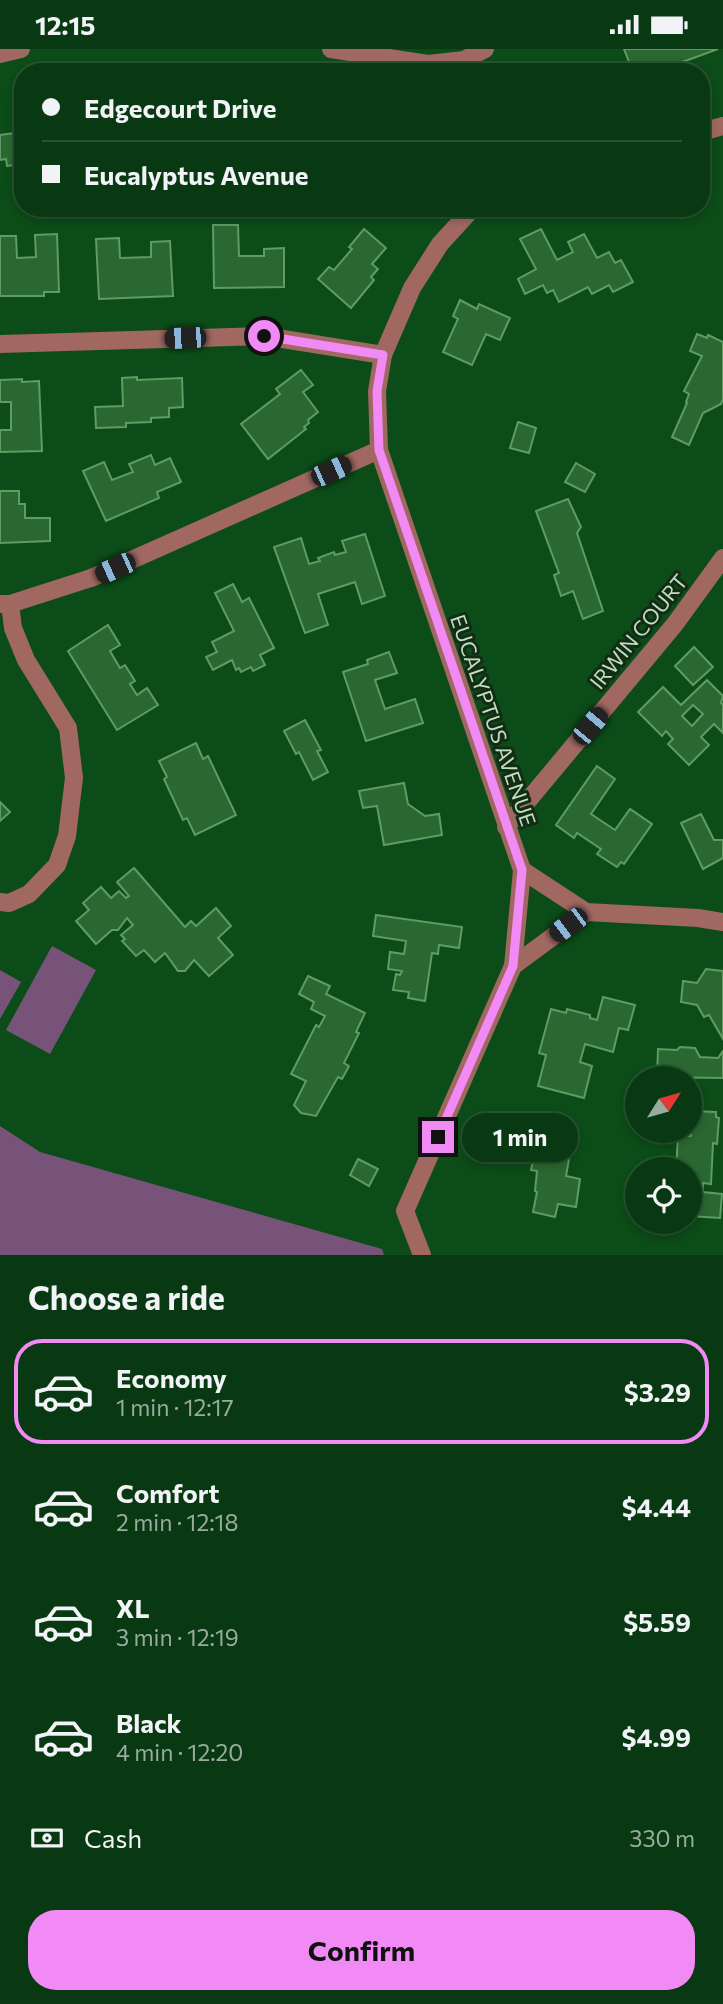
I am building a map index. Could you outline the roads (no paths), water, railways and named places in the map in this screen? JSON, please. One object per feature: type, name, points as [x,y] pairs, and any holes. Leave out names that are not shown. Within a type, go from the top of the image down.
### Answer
[{"type":"street","points":[[0,54],[21,49]]},
{"type":"street","points":[[331,49],[422,63]]},
{"type":"street","points":[[437,63],[464,60],[485,49]]},
{"type":"street","name":"EUCALYPTUS AVENUE","points":[[422,1255],[405,1211],[513,966],[522,870],[379,450],[377,391],[383,355],[412,288],[440,244],[465,217]]},
{"type":"street","points":[[0,344],[264,336],[383,355]]},
{"type":"street","points":[[0,902],[9,903],[29,894],[57,865],[67,836],[74,778],[68,728],[26,660],[5,604],[91,578],[379,450]]},
{"type":"street","name":"IRWIN COURT","points":[[506,827],[675,624],[723,558]]},
{"type":"street","points":[[522,870],[586,912],[698,918],[723,922]]},
{"type":"street","points":[[513,966],[586,912]]}]
